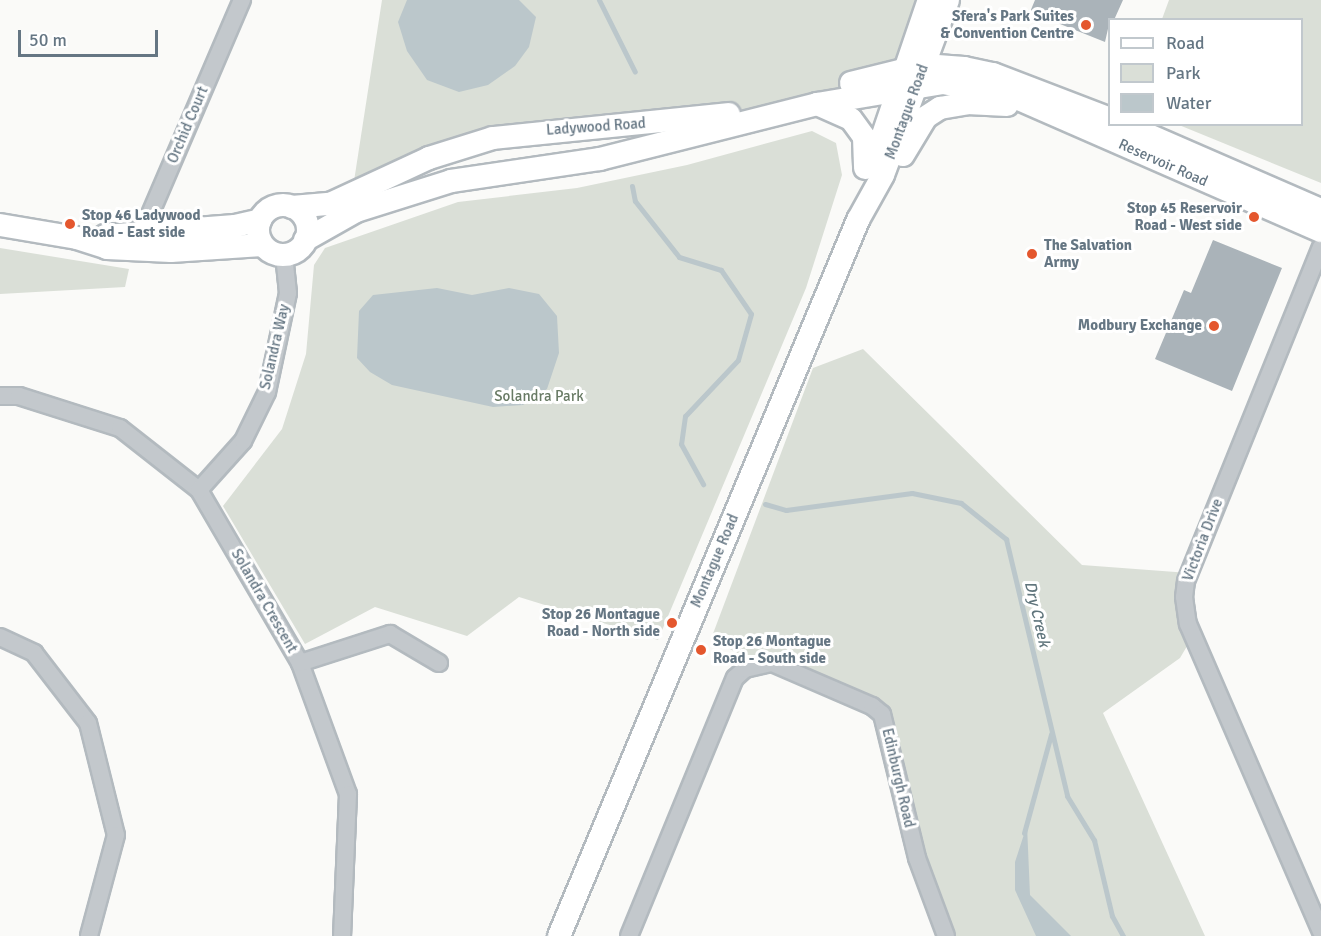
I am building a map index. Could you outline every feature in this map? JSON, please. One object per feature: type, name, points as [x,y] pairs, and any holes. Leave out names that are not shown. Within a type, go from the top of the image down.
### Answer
[{"type":"main road","name":"Montague Road","points":[[912,76],[929,0]]},
{"type":"main road","name":"Montague Road","points":[[559,936],[858,220],[912,76],[948,0]]},
{"type":"main road","name":"Reservoir Road","points":[[912,76],[993,74],[1108,118]]},
{"type":"main road","name":"Ladywood Road","points":[[306,240],[356,211],[451,182],[600,159],[817,104],[912,76]]},
{"type":"main road","name":"Ladywood Road","points":[[292,207],[330,204],[429,159],[493,138],[692,121],[912,76]]},
{"type":"main road","name":"Reservoir Road","points":[[912,76],[1012,96],[1321,231]]},
{"type":"main road","points":[[858,220],[926,117],[940,108],[967,103],[1008,105],[1104,142],[1130,147]]},
{"type":"main road","points":[[817,104],[851,119],[864,137],[858,220]]},
{"type":"main road","name":"Reservoir Road","points":[[1128,126],[1321,210]]},
{"type":"main road","points":[[0,225],[77,238],[144,242],[262,244],[284,255],[306,240],[305,218],[292,207],[270,208],[260,220],[144,242]]},
{"type":"main road","points":[[260,220],[262,244]]},
{"type":"street","name":"Orchid Court","points":[[144,242],[242,0]]},
{"type":"street","name":"Victoria Drive","points":[[1321,247],[1186,581],[1184,597],[1188,624],[1316,904],[1321,932]]},
{"type":"street","name":"Solandra Way","points":[[199,490],[243,441],[267,392],[288,293],[284,255]]},
{"type":"street","name":"Solandra Crescent","points":[[0,396],[19,396],[120,428],[199,490],[300,663],[348,794],[342,936]]},
{"type":"street","points":[[300,663],[390,634],[439,663]]},
{"type":"street","points":[[0,637],[34,653],[88,723],[116,835],[89,936]]},
{"type":"street","name":"Edinburgh Road","points":[[629,936],[735,678],[758,664],[784,668],[882,714],[916,858],[946,936]]},
{"type":"green space","points":[[382,0],[929,0],[908,68],[763,108],[692,121],[547,130],[352,194]]},
{"type":"green space","points":[[1169,0],[1321,0],[1321,183],[1181,126],[1303,126],[1303,18],[1162,18]]},
{"type":"green space","name":"Solandra Park","points":[[812,131],[836,143],[842,175],[806,288],[658,640],[519,597],[467,636],[375,607],[305,644],[223,506],[282,429],[306,354],[314,265],[325,248],[458,202],[577,188],[687,165]]},
{"type":"green space","points":[[0,248],[129,269],[125,287],[0,294]]},
{"type":"green space","points":[[863,349],[1082,565],[1189,573],[1193,636],[1180,658],[1103,713],[1205,936],[949,936],[882,714],[758,664],[711,639],[813,368]]},
{"type":"water","points":[[407,0],[519,0],[536,17],[529,47],[515,66],[488,85],[459,92],[427,80],[407,51],[398,22]]},
{"type":"water","points":[[437,288],[472,295],[509,288],[539,294],[557,316],[559,353],[547,389],[523,405],[493,407],[392,385],[370,372],[357,358],[359,311],[373,295]]},
{"type":"water","points":[[1027,825],[1030,895],[1071,936],[1036,936],[1015,890],[1015,862]]},
{"type":"building","name":"Sfera's Park Suites & Convention Centre","points":[[1035,0],[1123,0],[1115,18],[1108,18],[1105,42],[1030,12]]},
{"type":"building","name":"Modbury Exchange","points":[[1213,240],[1282,268],[1232,391],[1155,359],[1184,290],[1191,293]]},
{"type":"waterway","name":"Dry Creek","points":[[599,0],[635,72]]},
{"type":"waterway","name":"Dry Creek","points":[[632,186],[635,201],[679,257],[721,270],[751,314],[738,360],[685,416],[681,444],[703,484]]},
{"type":"waterway","name":"Dry Creek","points":[[765,504],[786,510],[912,493],[961,503],[1006,539],[1067,796],[1094,840],[1112,916],[1123,936]]},
{"type":"waterway","points":[[1024,833],[1051,734]]},
{"type":"place","name":"Sfera's Park Suites & Convention Centre","points":[[1086,25]]},
{"type":"place","name":"Stop 45 Reservoir Road - West side","points":[[1254,217]]},
{"type":"place","name":"Stop 46 Ladywood Road - East side","points":[[70,224]]},
{"type":"place","name":"The Salvation Army","points":[[1032,254]]},
{"type":"place","name":"Modbury Exchange","points":[[1214,326]]},
{"type":"place","name":"Stop 26 Montague Road - North side","points":[[672,623]]},
{"type":"place","name":"Stop 26 Montague Road - South side","points":[[701,650]]}]
